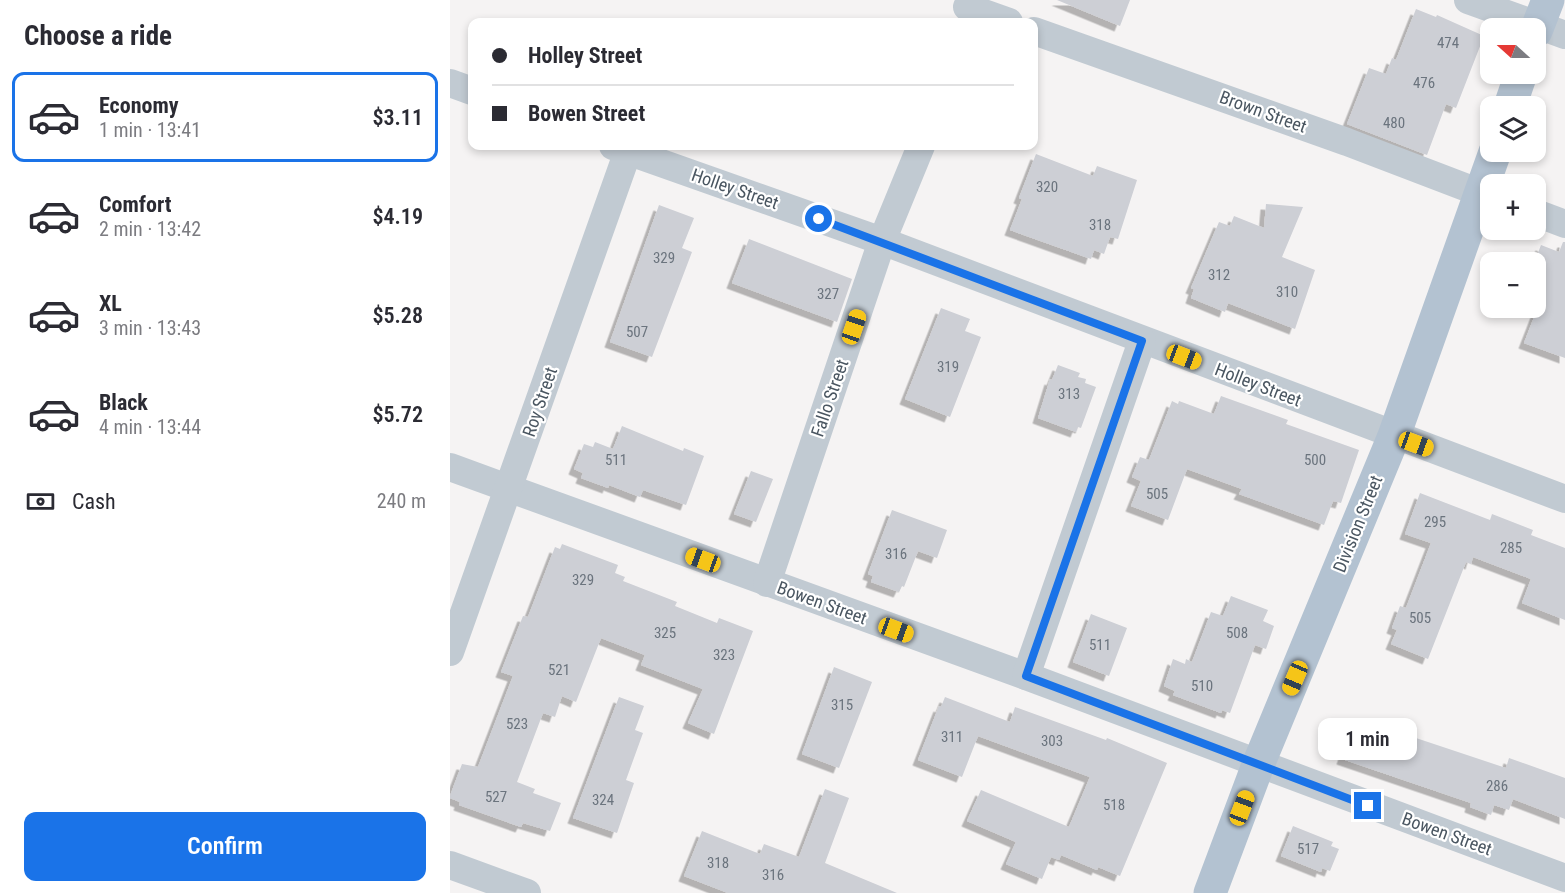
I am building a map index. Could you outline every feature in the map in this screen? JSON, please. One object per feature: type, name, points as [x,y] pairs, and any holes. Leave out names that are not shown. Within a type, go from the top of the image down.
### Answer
[{"type":"main road","name":"Division Street","points":[[1210,893],[1258,765],[1395,436],[1480,211]]},
{"type":"street","points":[[1468,0],[1547,23]]},
{"type":"street","points":[[966,10],[995,18]]},
{"type":"street","name":"Brown Street","points":[[1038,32],[1347,142],[1480,193]]},
{"type":"street","points":[[450,83],[468,90]]},
{"type":"street","name":"Roy Street","points":[[450,652],[510,489],[620,150]]},
{"type":"street","name":"Holley Street","points":[[627,150],[882,241],[1565,499]]},
{"type":"street","name":"Fallo Street","points":[[767,583],[882,241],[919,150]]},
{"type":"street","points":[[1546,217],[1565,224]]},
{"type":"street","points":[[1026,676],[1142,341]]},
{"type":"street","name":"Bowen Street","points":[[450,467],[1026,676],[1258,765],[1565,878]]},
{"type":"street","points":[[450,865],[527,893]]},
{"type":"building","points":[[1057,0],[1130,0],[1120,26]]},
{"type":"building","points":[[1416,9],[1436,17],[1437,15],[1480,34],[1480,46],[1456,108],[1446,104],[1427,155],[1347,124],[1369,68],[1386,74],[1392,58],[1396,60]]},
{"type":"building","points":[[1036,154],[1093,176],[1097,166],[1137,180],[1118,239],[1110,237],[1104,254],[1094,250],[1091,259],[1010,230],[1022,199],[1019,198]]},
{"type":"building","points":[[1266,204],[1303,207],[1282,257],[1315,270],[1295,329],[1228,303],[1225,312],[1191,298],[1194,289],[1191,288],[1219,222],[1230,226],[1234,216],[1264,228]]},
{"type":"building","points":[[659,205],[694,218],[682,248],[692,252],[652,357],[610,342]]},
{"type":"building","points":[[749,239],[852,279],[837,322],[732,283]]},
{"type":"building","points":[[1565,242],[1565,358],[1524,343],[1534,318],[1546,318],[1546,252],[1538,252],[1541,245],[1559,252]]},
{"type":"building","points":[[941,308],[970,319],[965,331],[981,337],[950,417],[905,399]]},
{"type":"building","points":[[1058,365],[1080,373],[1078,377],[1086,379],[1085,383],[1096,387],[1081,428],[1078,427],[1076,432],[1038,418],[1050,379],[1052,380]]},
{"type":"building","points":[[1221,396],[1288,420],[1286,424],[1359,450],[1341,503],[1333,501],[1324,525],[1239,494],[1242,489],[1187,469],[1168,520],[1131,506],[1141,481],[1132,477],[1140,457],[1149,460],[1172,401],[1178,404],[1179,401],[1214,414]]},
{"type":"building","points":[[622,426],[683,451],[684,448],[704,456],[686,505],[643,490],[640,497],[609,485],[608,488],[581,478],[583,473],[574,469],[584,444],[593,447],[595,442],[613,449]]},
{"type":"building","points":[[751,471],[773,479],[756,522],[734,514]]},
{"type":"building","points":[[1420,493],[1490,520],[1492,514],[1533,530],[1531,535],[1565,548],[1565,620],[1522,603],[1531,579],[1473,557],[1471,564],[1466,562],[1428,659],[1391,644],[1397,630],[1392,628],[1400,606],[1406,608],[1431,543],[1405,534]]},
{"type":"building","points":[[892,510],[947,530],[937,558],[918,551],[904,587],[902,586],[899,592],[871,582],[873,576],[868,574]]},
{"type":"building","points":[[562,544],[618,565],[615,573],[625,577],[623,581],[677,602],[675,606],[717,623],[719,618],[753,631],[714,734],[688,723],[703,689],[641,665],[645,655],[601,638],[576,702],[562,696],[555,717],[543,713],[517,782],[535,789],[533,793],[561,803],[550,831],[523,823],[521,827],[459,805],[460,802],[450,796],[462,764],[478,767],[513,676],[501,672],[523,616],[528,617],[555,547],[560,549]]},
{"type":"building","points":[[1231,596],[1268,610],[1263,621],[1274,626],[1266,649],[1255,645],[1230,713],[1222,710],[1221,713],[1173,695],[1175,691],[1164,686],[1173,659],[1185,664],[1186,659],[1192,662],[1211,612],[1223,616]]},
{"type":"building","points":[[1091,614],[1127,628],[1109,676],[1073,662]]},
{"type":"building","points":[[834,667],[872,682],[839,768],[802,754]]},
{"type":"building","points":[[619,697],[644,706],[635,730],[643,733],[626,780],[634,783],[617,833],[573,818]]},
{"type":"building","points":[[945,697],[1010,722],[1015,707],[1106,740],[1107,738],[1167,763],[1120,876],[1098,867],[1097,870],[1061,855],[1059,860],[1051,857],[1042,879],[1006,864],[1016,842],[967,821],[981,790],[1069,827],[1090,777],[978,736],[962,777],[918,760],[939,706],[941,707]]},
{"type":"building","points":[[1356,718],[1506,768],[1509,758],[1565,778],[1565,819],[1513,799],[1509,810],[1494,805],[1491,815],[1470,807],[1471,803],[1342,759]]},
{"type":"building","points":[[825,789],[849,798],[825,863],[897,893],[728,893],[684,876],[702,831],[760,854],[764,844],[799,857]]},
{"type":"building","points":[[1293,826],[1333,842],[1331,846],[1339,849],[1330,871],[1322,868],[1321,872],[1281,856]]},
{"type":"route","points":[[819,219],[1142,341],[1087,502],[1041,626],[1026,676],[1368,806]]}]
